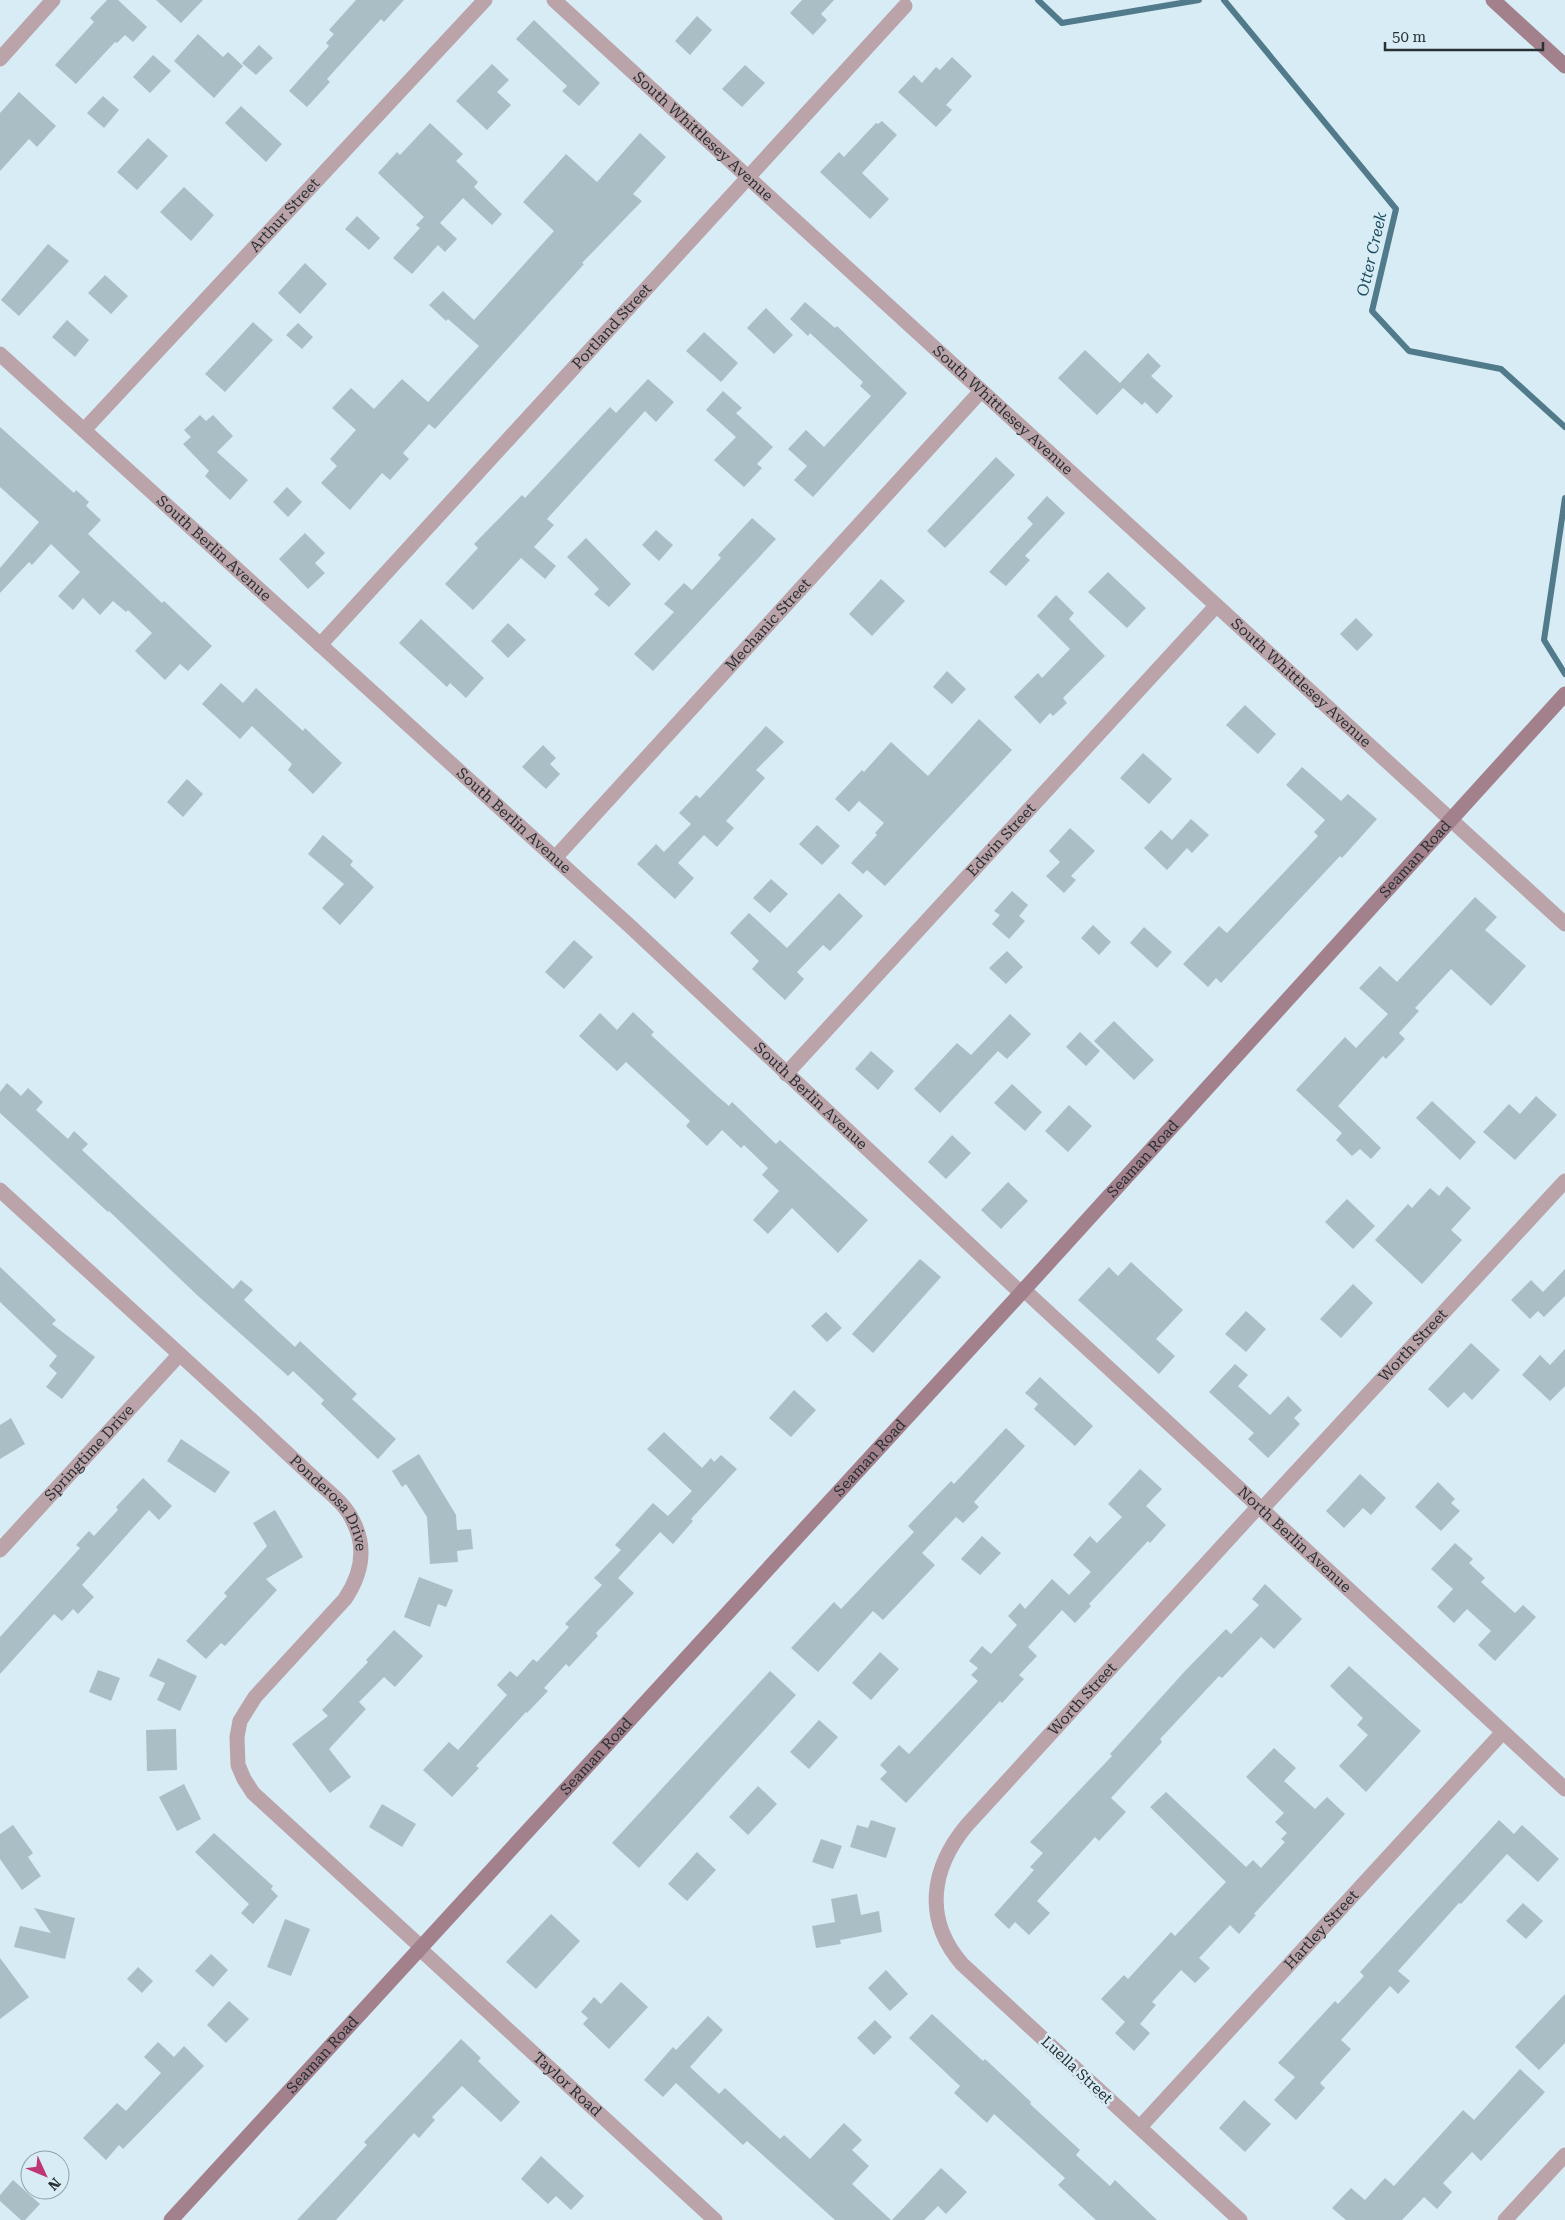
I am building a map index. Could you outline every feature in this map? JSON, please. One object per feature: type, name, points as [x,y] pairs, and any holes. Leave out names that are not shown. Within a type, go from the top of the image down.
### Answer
[{"type":"street","points":[[0,59],[53,0]]},
{"type":"street","name":"Arthur Street","points":[[84,430],[485,0]]},
{"type":"street","name":"South Whittlesey Avenue","points":[[554,0],[1565,924]]},
{"type":"street","points":[[1493,0],[1565,66]]},
{"type":"street","name":"Portland Street","points":[[320,645],[905,6]]},
{"type":"street","name":"South Berlin Avenue","points":[[0,354],[555,858],[1022,1291]]},
{"type":"street","name":"Mechanic Street","points":[[555,858],[981,391]]},
{"type":"street","name":"Edwin Street","points":[[786,1074],[1216,606]]},
{"type":"street","name":"Seaman Road","points":[[171,2220],[1022,1291],[1565,694]]},
{"type":"street","name":"Worth Street","points":[[937,1904],[936,1891],[943,1861],[958,1835],[1565,1181]]},
{"type":"street","name":"Ponderosa Drive","points":[[0,1190],[344,1507],[353,1520],[361,1544],[358,1574],[345,1599],[256,1697],[244,1714],[237,1737],[237,1756],[240,1772],[253,1792],[421,1948]]},
{"type":"street","name":"North Berlin Avenue","points":[[1022,1291],[1565,1789]]},
{"type":"street","name":"Springtime Drive","points":[[0,1550],[179,1355]]},
{"type":"street","name":"Hartley Street","points":[[1140,2127],[1503,1732]]},
{"type":"street","name":"Luella Street","points":[[937,1904],[942,1930],[954,1954],[962,1964],[1240,2220]]},
{"type":"street","name":"Taylor Road","points":[[421,1948],[715,2220]]},
{"type":"street","points":[[1505,2220],[1565,2155]]},
{"type":"building","points":[[107,0],[118,0],[147,27],[133,42],[125,35],[117,43],[115,42],[76,84],[55,65],[94,22],[90,18]]},
{"type":"building","points":[[156,0],[203,0],[181,23]]},
{"type":"building","points":[[356,0],[404,0],[384,22],[381,19],[327,79],[330,82],[307,107],[289,91],[329,46],[326,43],[334,34],[329,30]]},
{"type":"building","points":[[802,0],[834,0],[821,14],[827,20],[813,35],[790,13]]},
{"type":"building","points":[[697,16],[712,30],[690,55],[675,41]]},
{"type":"building","points":[[534,20],[600,83],[579,106],[562,91],[567,86],[516,39]]},
{"type":"building","points":[[198,34],[223,57],[228,52],[243,66],[214,98],[174,61]]},
{"type":"building","points":[[259,45],[273,58],[256,75],[242,63]]},
{"type":"building","points":[[153,55],[171,71],[150,93],[133,77]]},
{"type":"building","points":[[952,57],[972,76],[946,105],[952,110],[936,127],[898,92],[914,75],[922,83],[936,67],[940,70]]},
{"type":"building","points":[[492,64],[509,80],[497,92],[511,105],[487,130],[456,101]]},
{"type":"building","points":[[745,65],[765,83],[742,107],[722,89]]},
{"type":"building","points":[[19,92],[56,126],[37,147],[29,139],[0,171],[0,113]]},
{"type":"building","points":[[103,96],[119,110],[104,128],[87,113]]},
{"type":"building","points":[[241,106],[282,144],[266,162],[225,123]]},
{"type":"building","points":[[882,121],[897,135],[862,173],[889,199],[870,219],[820,172],[839,152],[844,157],[876,123],[878,124]]},
{"type":"building","points":[[430,123],[463,154],[456,161],[478,182],[474,187],[502,214],[492,225],[463,198],[440,223],[457,239],[445,252],[438,245],[412,274],[393,258],[420,228],[416,225],[424,217],[378,173],[397,152],[400,155]]},
{"type":"building","points":[[640,133],[666,157],[633,194],[642,201],[582,263],[584,264],[435,429],[429,424],[403,453],[409,459],[390,480],[382,473],[350,510],[321,483],[337,466],[330,459],[356,430],[332,408],[351,388],[374,409],[402,379],[428,402],[479,346],[448,319],[446,321],[429,305],[443,291],[474,320],[554,231],[523,202],[566,154],[597,182]]},
{"type":"building","points":[[148,138],[168,156],[137,190],[117,172]]},
{"type":"building","points":[[184,187],[214,215],[191,241],[160,212]]},
{"type":"building","points":[[357,216],[380,238],[369,250],[345,229]]},
{"type":"building","points":[[48,244],[69,261],[19,316],[1,300]]},
{"type":"building","points":[[305,263],[327,284],[300,314],[278,293]]},
{"type":"building","points":[[105,275],[128,296],[111,314],[88,293]]},
{"type":"building","points":[[805,302],[835,328],[837,326],[907,393],[813,497],[794,480],[807,466],[788,449],[806,430],[824,447],[871,396],[860,386],[863,382],[810,333],[808,336],[790,319]]},
{"type":"building","points":[[766,308],[793,335],[774,354],[747,328]]},
{"type":"building","points":[[67,320],[89,340],[75,357],[52,337]]},
{"type":"building","points":[[253,322],[273,340],[225,392],[205,374]]},
{"type":"building","points":[[298,323],[313,337],[302,349],[286,335]]},
{"type":"building","points":[[704,332],[738,363],[721,382],[686,351]]},
{"type":"building","points":[[1085,350],[1120,383],[1148,353],[1161,366],[1151,376],[1173,396],[1157,414],[1145,402],[1142,405],[1123,388],[1097,415],[1058,378]]},
{"type":"building","points":[[648,379],[674,402],[656,422],[645,411],[547,519],[554,525],[534,547],[556,566],[545,579],[521,558],[473,610],[445,584],[478,548],[474,544],[522,495],[525,498],[610,407],[616,413]]},
{"type":"building","points":[[723,391],[742,408],[736,413],[773,447],[757,464],[762,468],[744,487],[714,460],[736,437],[706,410]]},
{"type":"building","points":[[200,415],[206,421],[213,415],[233,436],[217,452],[248,480],[230,500],[205,476],[209,471],[183,444],[191,437],[184,430]]},
{"type":"building","points":[[0,427],[74,493],[76,490],[89,502],[86,506],[101,520],[88,534],[162,603],[164,601],[212,646],[188,671],[180,664],[165,680],[135,651],[152,633],[128,610],[126,612],[113,601],[100,615],[83,598],[73,610],[58,596],[80,572],[51,544],[32,565],[29,562],[0,593],[0,568],[39,522],[0,487]]},
{"type":"building","points":[[996,457],[1015,475],[945,548],[927,531]]},
{"type":"building","points":[[287,487],[302,502],[288,517],[273,502]]},
{"type":"building","points":[[1047,496],[1065,513],[1025,556],[1030,560],[1006,586],[989,572],[1033,524],[1027,518]]},
{"type":"building","points":[[752,518],[776,539],[653,671],[634,654],[674,612],[664,604],[684,583],[692,590],[721,558],[718,555]]},
{"type":"building","points":[[656,530],[673,545],[659,561],[642,545]]},
{"type":"building","points":[[305,533],[325,553],[315,563],[325,573],[308,589],[279,559]]},
{"type":"building","points":[[586,538],[631,584],[609,607],[594,594],[599,589],[567,557]]},
{"type":"building","points":[[1108,572],[1146,608],[1127,628],[1088,592]]},
{"type":"building","points":[[881,579],[905,601],[872,636],[849,614]]},
{"type":"building","points":[[1056,595],[1074,613],[1069,619],[1105,656],[1063,698],[1067,703],[1053,716],[1050,713],[1040,724],[1014,697],[1038,673],[1042,678],[1070,649],[1037,616]]},
{"type":"building","points":[[1356,618],[1373,635],[1357,651],[1340,634]]},
{"type":"building","points":[[421,619],[484,678],[466,698],[450,683],[447,687],[399,643]]},
{"type":"building","points":[[508,623],[526,640],[508,658],[491,641]]},
{"type":"building","points":[[947,671],[966,689],[952,704],[933,687]]},
{"type":"building","points":[[221,683],[243,703],[256,688],[303,731],[305,728],[342,763],[313,794],[288,770],[292,764],[252,726],[240,739],[202,704]]},
{"type":"building","points":[[1245,705],[1276,734],[1258,754],[1226,725]]},
{"type":"building","points":[[979,719],[1012,750],[885,886],[867,870],[863,874],[851,863],[877,835],[875,833],[884,823],[859,801],[849,812],[835,799],[862,770],[864,772],[891,742],[928,776]]},
{"type":"building","points":[[766,726],[784,742],[756,770],[765,778],[726,821],[734,828],[717,847],[704,835],[678,863],[694,878],[675,899],[637,864],[656,844],[664,852],[691,824],[679,813],[696,795],[700,798]]},
{"type":"building","points":[[543,745],[556,758],[550,764],[560,774],[546,789],[522,767]]},
{"type":"building","points":[[1143,753],[1172,779],[1149,804],[1120,778]]},
{"type":"building","points":[[1302,767],[1341,801],[1348,794],[1377,819],[1342,858],[1340,856],[1221,983],[1216,978],[1208,987],[1183,964],[1219,926],[1227,933],[1318,836],[1314,832],[1325,820],[1286,785]]},
{"type":"building","points":[[187,779],[203,794],[183,817],[167,802]]},
{"type":"building","points":[[1191,819],[1209,835],[1192,853],[1187,848],[1167,870],[1144,848],[1161,830],[1172,840]]},
{"type":"building","points":[[817,825],[840,846],[822,865],[799,844]]},
{"type":"building","points":[[1070,828],[1095,851],[1071,876],[1076,880],[1064,893],[1046,876],[1060,862],[1049,851]]},
{"type":"building","points":[[323,835],[353,861],[350,865],[374,887],[340,925],[322,908],[344,884],[308,854]]},
{"type":"building","points":[[771,879],[788,894],[770,913],[753,898]]},
{"type":"building","points":[[1012,891],[1028,905],[1019,916],[1025,921],[1009,939],[992,924],[1000,915],[994,911]]},
{"type":"building","points":[[839,893],[863,916],[830,951],[823,945],[797,972],[804,979],[785,1000],[752,969],[759,961],[730,933],[749,913],[787,948]]},
{"type":"building","points":[[1475,897],[1497,917],[1485,930],[1526,966],[1491,1006],[1451,969],[1415,1008],[1419,1011],[1399,1033],[1405,1039],[1386,1059],[1383,1056],[1338,1106],[1381,1148],[1371,1159],[1360,1149],[1352,1156],[1336,1140],[1342,1133],[1296,1090],[1345,1037],[1356,1048],[1388,1014],[1359,988],[1380,966],[1397,982]]},
{"type":"building","points":[[1093,925],[1111,942],[1099,955],[1081,938]]},
{"type":"building","points":[[1144,927],[1172,952],[1157,968],[1130,943]]},
{"type":"building","points":[[574,940],[593,957],[564,989],[545,972]]},
{"type":"building","points":[[1007,951],[1023,967],[1006,984],[989,968]]},
{"type":"building","points":[[633,1012],[654,1032],[651,1035],[715,1094],[729,1106],[732,1102],[776,1144],[780,1140],[868,1220],[838,1253],[792,1208],[768,1234],[753,1220],[779,1191],[762,1175],[768,1168],[744,1145],[741,1148],[722,1130],[707,1146],[686,1126],[690,1121],[626,1062],[617,1071],[579,1036],[600,1013],[617,1030]]},
{"type":"building","points":[[1010,1014],[1031,1034],[1007,1059],[998,1051],[940,1113],[914,1089],[957,1043],[971,1055]]},
{"type":"building","points":[[1114,1021],[1154,1060],[1134,1080],[1094,1041]]},
{"type":"building","points":[[1080,1032],[1100,1051],[1086,1066],[1066,1047]]},
{"type":"building","points":[[871,1051],[894,1071],[878,1090],[855,1069]]},
{"type":"building","points":[[7,1083],[21,1096],[28,1088],[43,1102],[36,1110],[68,1139],[74,1131],[88,1144],[82,1150],[141,1205],[233,1289],[241,1280],[253,1290],[244,1300],[295,1347],[300,1341],[357,1394],[352,1399],[396,1439],[378,1459],[321,1404],[324,1400],[293,1371],[288,1376],[197,1295],[109,1211],[0,1113],[0,1092]]},
{"type":"building","points":[[1012,1084],[1042,1112],[1025,1131],[994,1103]]},
{"type":"building","points":[[1536,1096],[1557,1115],[1515,1160],[1483,1132],[1509,1104],[1520,1114]]},
{"type":"building","points":[[1432,1101],[1476,1142],[1460,1160],[1416,1118]]},
{"type":"building","points":[[1069,1105],[1092,1126],[1068,1152],[1045,1131]]},
{"type":"building","points":[[952,1135],[971,1153],[946,1179],[928,1162]]},
{"type":"building","points":[[1008,1182],[1028,1201],[1001,1229],[981,1210]]},
{"type":"building","points":[[1447,1186],[1471,1208],[1451,1230],[1462,1240],[1422,1284],[1375,1240],[1408,1204],[1412,1208],[1430,1188],[1439,1196]]},
{"type":"building","points":[[1347,1199],[1375,1226],[1353,1249],[1325,1222]]},
{"type":"building","points":[[920,1259],[941,1277],[873,1353],[852,1334]]},
{"type":"building","points":[[1131,1262],[1183,1310],[1156,1339],[1175,1356],[1159,1374],[1078,1300],[1109,1267],[1118,1276]]},
{"type":"building","points":[[0,1267],[56,1320],[52,1324],[95,1357],[62,1399],[46,1387],[57,1373],[49,1366],[57,1356],[0,1302]]},
{"type":"building","points":[[1565,1269],[1565,1296],[1544,1317],[1538,1311],[1530,1319],[1511,1300],[1531,1280],[1543,1292]]},
{"type":"building","points":[[1353,1284],[1373,1303],[1341,1338],[1320,1319]]},
{"type":"building","points":[[1246,1311],[1266,1329],[1246,1352],[1225,1334]]},
{"type":"building","points":[[826,1312],[842,1328],[827,1342],[811,1326]]},
{"type":"building","points":[[1471,1343],[1500,1370],[1472,1400],[1464,1392],[1448,1408],[1428,1389]]},
{"type":"building","points":[[1565,1349],[1565,1386],[1550,1401],[1522,1375],[1540,1355],[1550,1365]]},
{"type":"building","points":[[1235,1364],[1248,1375],[1238,1386],[1270,1415],[1288,1396],[1302,1410],[1294,1418],[1300,1424],[1268,1458],[1248,1439],[1254,1433],[1209,1392]]},
{"type":"building","points":[[1040,1377],[1093,1426],[1075,1446],[1034,1409],[1038,1404],[1025,1393]]},
{"type":"building","points":[[794,1390],[816,1410],[791,1437],[769,1418]]},
{"type":"building","points":[[11,1418],[25,1444],[0,1459],[0,1425]]},
{"type":"building","points":[[1006,1428],[1025,1446],[974,1502],[979,1507],[963,1523],[956,1517],[922,1553],[935,1565],[883,1620],[873,1611],[818,1672],[791,1648],[834,1602],[841,1609],[914,1532],[908,1526],[951,1481],[954,1484]]},
{"type":"building","points":[[664,1432],[702,1468],[711,1458],[714,1462],[721,1455],[737,1469],[691,1519],[693,1521],[673,1544],[660,1532],[618,1578],[634,1593],[596,1633],[598,1636],[569,1667],[566,1664],[544,1688],[548,1691],[476,1766],[479,1768],[452,1797],[423,1770],[449,1742],[458,1750],[507,1695],[497,1685],[510,1671],[517,1677],[533,1659],[537,1662],[569,1627],[565,1624],[602,1585],[594,1578],[621,1550],[615,1545],[653,1503],[668,1516],[692,1491],[647,1449]]},
{"type":"building","points":[[181,1439],[230,1472],[215,1493],[167,1461]]},
{"type":"building","points":[[419,1454],[456,1515],[457,1530],[471,1529],[473,1549],[457,1551],[458,1562],[430,1564],[427,1517],[406,1484],[402,1487],[392,1471]]},
{"type":"building","points":[[1140,1469],[1162,1489],[1146,1506],[1166,1525],[1150,1543],[1148,1541],[1089,1604],[1091,1606],[1075,1623],[1062,1610],[1028,1647],[1037,1656],[1019,1675],[1024,1679],[1002,1703],[1000,1701],[906,1803],[880,1779],[887,1772],[880,1765],[899,1745],[909,1754],[978,1681],[971,1675],[978,1668],[969,1661],[982,1646],[991,1654],[1017,1625],[1008,1616],[1020,1603],[1025,1609],[1052,1579],[1069,1595],[1091,1572],[1073,1555],[1090,1536],[1097,1543],[1122,1517],[1108,1504]]},
{"type":"building","points":[[1360,1474],[1386,1498],[1371,1515],[1363,1508],[1344,1528],[1326,1511]]},
{"type":"building","points":[[143,1478],[172,1506],[159,1520],[149,1510],[82,1585],[94,1597],[78,1614],[73,1609],[62,1621],[54,1614],[0,1674],[0,1637],[80,1548],[76,1545],[89,1531],[94,1536],[118,1510],[116,1507]]},
{"type":"building","points":[[1438,1482],[1455,1499],[1451,1503],[1460,1511],[1441,1531],[1415,1507]]},
{"type":"building","points":[[275,1510],[303,1557],[266,1579],[277,1590],[225,1646],[221,1643],[206,1659],[186,1641],[227,1596],[224,1593],[267,1546],[253,1523]]},
{"type":"building","points":[[982,1536],[1001,1553],[980,1575],[961,1559]]},
{"type":"building","points":[[1455,1543],[1473,1559],[1469,1563],[1485,1578],[1481,1582],[1515,1613],[1523,1605],[1536,1617],[1495,1661],[1478,1645],[1491,1631],[1467,1609],[1454,1623],[1437,1607],[1453,1589],[1431,1569]]},
{"type":"building","points":[[419,1577],[453,1590],[446,1607],[438,1604],[430,1627],[404,1617]]},
{"type":"building","points":[[1265,1584],[1302,1619],[1274,1649],[1261,1637],[1222,1678],[1219,1676],[1160,1739],[1162,1742],[1111,1798],[1126,1812],[1099,1841],[1095,1837],[1037,1901],[1050,1913],[1029,1935],[1015,1922],[1009,1929],[994,1915],[1034,1870],[1030,1867],[1043,1853],[1030,1842],[1112,1756],[1110,1754],[1185,1671],[1226,1629],[1231,1634],[1259,1605],[1252,1599]]},
{"type":"building","points":[[394,1630],[423,1656],[395,1687],[384,1677],[359,1702],[366,1709],[329,1749],[351,1777],[330,1793],[292,1744],[328,1716],[322,1710],[368,1662],[366,1660]]},
{"type":"building","points":[[880,1652],[899,1669],[871,1700],[852,1683]]},
{"type":"building","points":[[158,1658],[197,1676],[180,1711],[157,1700],[165,1683],[149,1676]]},
{"type":"building","points":[[1349,1666],[1421,1731],[1366,1792],[1339,1766],[1368,1735],[1357,1725],[1363,1718],[1330,1686]]},
{"type":"building","points":[[98,1670],[120,1678],[111,1701],[89,1692]]},
{"type":"building","points":[[770,1671],[796,1695],[639,1868],[612,1843]]},
{"type":"building","points":[[819,1720],[838,1737],[809,1769],[790,1752]]},
{"type":"building","points":[[176,1729],[177,1770],[147,1771],[146,1730]]},
{"type":"building","points":[[1274,1748],[1296,1768],[1284,1781],[1315,1809],[1327,1797],[1345,1814],[1254,1914],[1256,1915],[1239,1934],[1230,1925],[1199,1958],[1210,1968],[1195,1983],[1181,1970],[1152,2002],[1156,2005],[1140,2024],[1150,2033],[1134,2051],[1115,2033],[1125,2022],[1101,1999],[1124,1975],[1128,1979],[1171,1932],[1175,1936],[1226,1882],[1150,1807],[1166,1792],[1246,1867],[1253,1860],[1261,1868],[1285,1842],[1281,1839],[1287,1833],[1275,1822],[1284,1813],[1246,1777]]},
{"type":"building","points":[[184,1784],[201,1819],[177,1831],[159,1797]]},
{"type":"building","points":[[758,1786],[777,1804],[748,1835],[729,1817]]},
{"type":"building","points":[[382,1804],[416,1824],[402,1847],[369,1827]]},
{"type":"building","points":[[871,1820],[896,1828],[886,1858],[850,1847],[857,1825],[868,1828]]},
{"type":"building","points":[[1499,1820],[1514,1834],[1522,1825],[1559,1859],[1538,1882],[1507,1854],[1461,1904],[1459,1903],[1398,1971],[1410,1981],[1398,1994],[1390,1986],[1341,2040],[1351,2049],[1320,2083],[1325,2088],[1296,2120],[1274,2100],[1295,2077],[1278,2063],[1335,2001],[1338,2004],[1364,1976],[1360,1972]]},
{"type":"building","points":[[13,1825],[33,1853],[28,1857],[41,1876],[22,1890],[0,1859],[0,1834]]},
{"type":"building","points":[[214,1833],[273,1886],[271,1889],[278,1896],[253,1924],[241,1913],[249,1904],[195,1852]]},
{"type":"building","points":[[821,1839],[842,1846],[833,1869],[812,1862]]},
{"type":"building","points":[[697,1852],[716,1870],[687,1901],[668,1884]]},
{"type":"building","points":[[857,1894],[861,1915],[879,1911],[882,1932],[840,1940],[841,1944],[816,1948],[812,1926],[835,1922],[831,1899]]},
{"type":"building","points":[[1523,1903],[1543,1921],[1526,1939],[1506,1921]]},
{"type":"building","points":[[34,1908],[75,1918],[65,1959],[14,1947],[20,1926],[51,1933]]},
{"type":"building","points":[[551,1914],[580,1941],[536,1989],[506,1962]]},
{"type":"building","points":[[285,1919],[310,1929],[291,1976],[267,1967]]},
{"type":"building","points":[[211,1954],[228,1970],[213,1987],[195,1971]]},
{"type":"building","points":[[0,1958],[29,1997],[0,2019]]},
{"type":"building","points":[[138,1967],[153,1981],[142,1993],[127,1979]]},
{"type":"building","points":[[886,1970],[908,1994],[890,2011],[868,1988]]},
{"type":"building","points":[[621,1982],[648,2007],[609,2049],[583,2024],[588,2018],[581,2012],[594,1997],[601,2004]]},
{"type":"building","points":[[1565,1994],[1565,2043],[1539,2070],[1515,2047]]},
{"type":"building","points":[[229,2001],[249,2019],[226,2043],[207,2025]]},
{"type":"building","points":[[932,2014],[983,2061],[985,2059],[1031,2102],[1030,2104],[1080,2150],[1076,2155],[1110,2186],[1115,2180],[1157,2220],[1096,2220],[1058,2185],[1065,2178],[994,2114],[987,2123],[954,2093],[960,2086],[909,2038]]},
{"type":"building","points":[[708,2016],[723,2030],[690,2067],[719,2094],[725,2088],[780,2139],[784,2135],[810,2159],[844,2123],[862,2140],[852,2150],[869,2166],[852,2184],[891,2220],[835,2220],[747,2141],[743,2145],[676,2083],[663,2097],[644,2080],[673,2047],[676,2050]]},
{"type":"building","points":[[875,2020],[892,2037],[874,2055],[857,2038]]},
{"type":"building","points":[[461,2039],[481,2058],[478,2061],[520,2102],[501,2122],[462,2086],[432,2117],[435,2120],[419,2138],[414,2133],[336,2220],[297,2220],[367,2145],[364,2142]]},
{"type":"building","points":[[158,2042],[174,2057],[184,2046],[204,2066],[123,2149],[119,2145],[106,2160],[83,2138],[117,2103],[126,2111],[161,2073],[144,2057]]},
{"type":"building","points":[[1520,2069],[1545,2092],[1481,2161],[1472,2152],[1443,2183],[1452,2192],[1437,2209],[1424,2197],[1402,2220],[1346,2220],[1332,2208],[1351,2188],[1365,2200],[1385,2178],[1394,2186],[1463,2110],[1474,2120]]},
{"type":"building","points":[[1244,2100],[1271,2124],[1245,2152],[1219,2128]]},
{"type":"building","points":[[541,2156],[584,2196],[571,2210],[556,2196],[548,2204],[521,2179]]},
{"type":"building","points":[[941,2168],[967,2192],[946,2214],[938,2206],[924,2220],[892,2220]]},
{"type":"building","points":[[13,2180],[20,2186],[20,2200],[36,2200],[40,2204],[25,2220],[21,2220],[0,2201],[0,2195]]},
{"type":"waterway","name":"Otter Creek","points":[[1038,0],[1062,23],[1199,0]]},
{"type":"waterway","name":"Otter Creek","points":[[1224,0],[1396,209],[1372,311],[1409,351],[1501,369],[1565,427]]},
{"type":"waterway","name":"Otter Creek","points":[[1565,498],[1544,640],[1565,674]]}]
